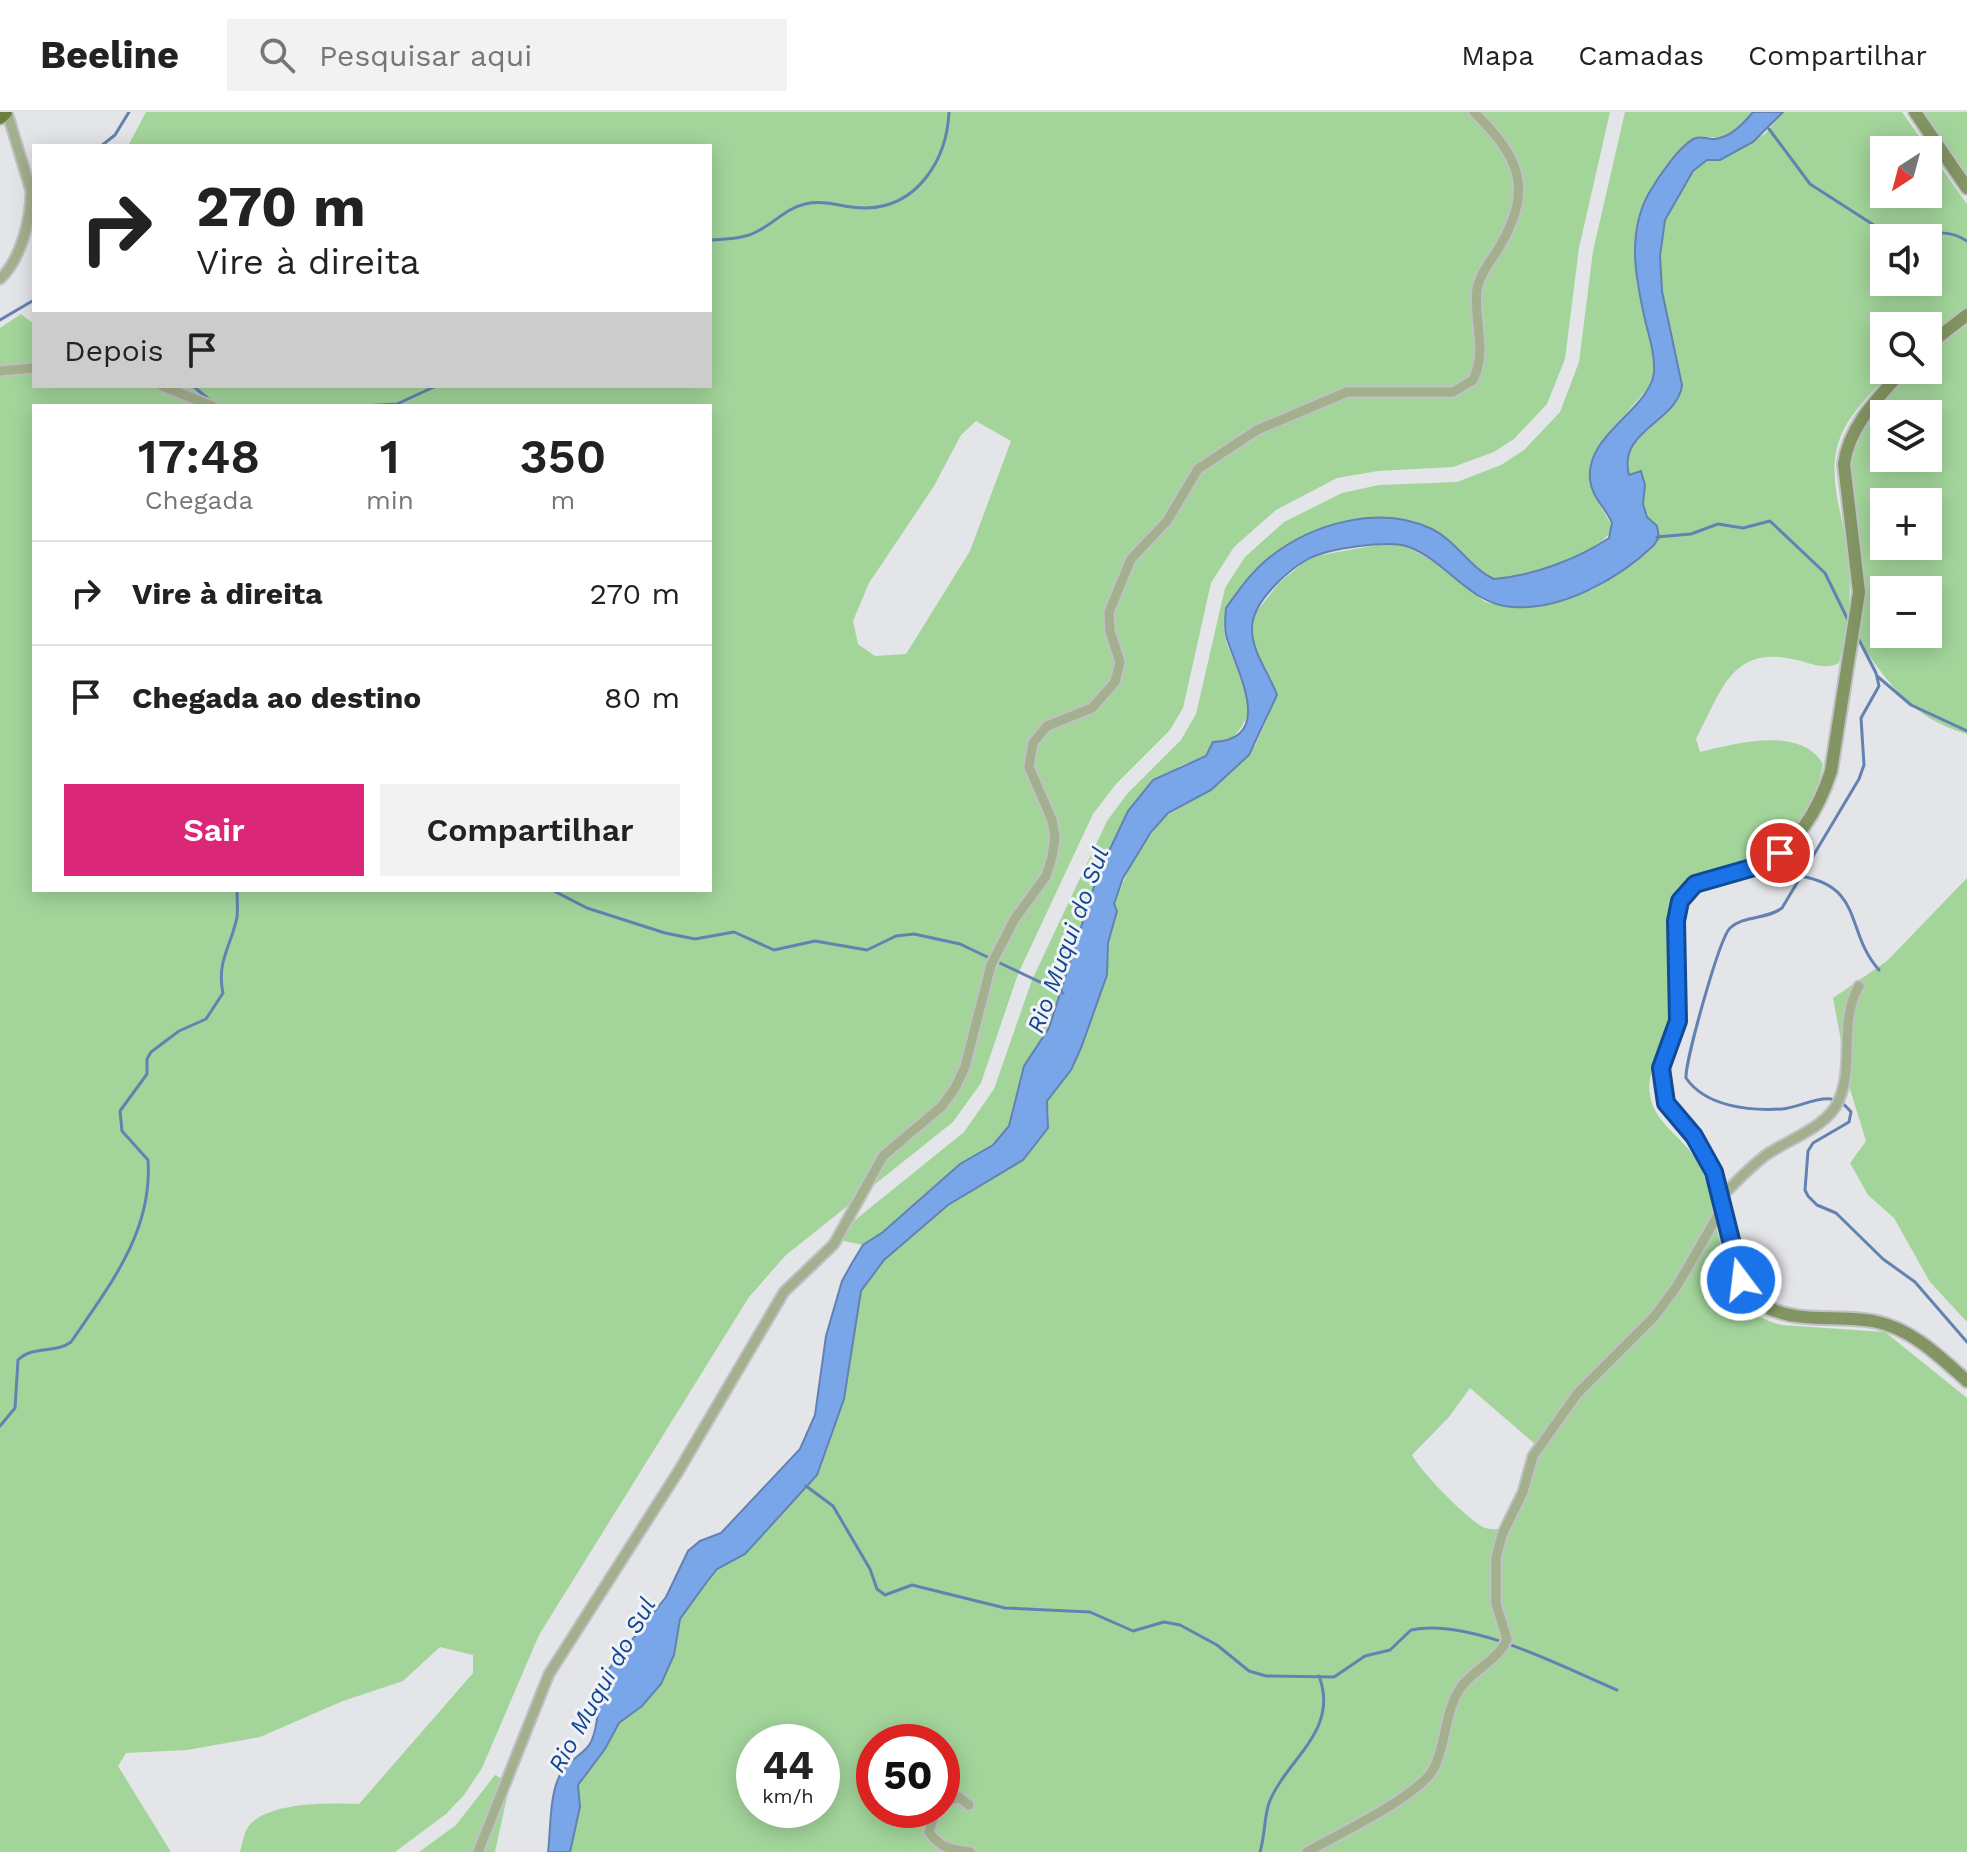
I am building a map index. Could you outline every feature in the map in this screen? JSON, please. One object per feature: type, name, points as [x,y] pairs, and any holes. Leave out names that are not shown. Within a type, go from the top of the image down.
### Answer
[{"type":"main road","points":[[0,117],[6,112]]},
{"type":"main road","points":[[1915,112],[1967,188]]},
{"type":"main road","points":[[1942,334],[1967,315]]},
{"type":"main road","points":[[1891,384],[1863,418],[1846,447],[1844,464],[1859,592],[1831,771],[1824,794],[1803,829],[1780,853],[1748,870],[1695,884],[1686,892],[1678,907],[1678,1021],[1661,1068],[1660,1081],[1670,1111],[1706,1154],[1722,1202],[1741,1280],[1762,1305],[1802,1317],[1880,1322],[1916,1339],[1967,1381]]},
{"type":"street","points":[[0,279],[16,254],[31,201],[31,191],[6,112]]},
{"type":"street","points":[[478,1852],[549,1674],[678,1472],[777,1303],[800,1274],[834,1244],[883,1156],[942,1106],[955,1088],[965,1067],[991,965],[1014,920],[1046,876],[1052,857],[1055,837],[1052,820],[1029,767],[1033,743],[1047,726],[1092,708],[1115,682],[1120,662],[1110,631],[1109,612],[1131,559],[1167,521],[1198,469],[1257,430],[1347,392],[1453,392],[1473,380],[1480,350],[1477,286],[1508,232],[1520,192],[1514,157],[1474,112]]},
{"type":"street","points":[[0,371],[32,368]]},
{"type":"street","points":[[167,388],[207,404]]},
{"type":"street","points":[[1307,1852],[1371,1817],[1432,1772],[1457,1694],[1471,1675],[1500,1651],[1507,1639],[1496,1604],[1496,1558],[1502,1535],[1523,1492],[1533,1456],[1577,1394],[1654,1317],[1677,1286],[1722,1202],[1765,1156],[1825,1119],[1838,1104],[1847,1076],[1846,1018],[1859,986]]},
{"type":"street","points":[[960,1798],[969,1805]]},
{"type":"street","points":[[930,1828],[929,1832],[935,1842],[949,1849],[970,1852]]},
{"type":"green space","points":[[146,112],[1610,112],[1579,248],[1565,359],[1547,404],[1514,439],[1494,452],[1453,467],[1378,471],[1337,478],[1276,510],[1234,547],[1211,583],[1183,708],[1170,730],[1116,784],[1093,814],[1018,974],[981,1083],[953,1122],[786,1255],[749,1297],[539,1635],[482,1768],[464,1795],[446,1814],[395,1852],[240,1852],[248,1827],[269,1812],[300,1805],[359,1804],[473,1673],[473,1655],[440,1647],[403,1681],[343,1701],[260,1737],[187,1750],[126,1753],[118,1766],[171,1852],[0,1852],[0,328],[21,314],[32,322],[32,388],[712,388],[712,144],[129,144]],"holes":[[[976,421],[1011,441],[970,551],[906,654],[875,656],[858,644],[853,621],[869,583],[934,486],[961,435]]]},
{"type":"green space","points":[[1625,112],[1753,112],[1742,126],[1723,137],[1700,138],[1688,143],[1658,179],[1638,217],[1636,280],[1652,349],[1654,372],[1648,388],[1609,433],[1596,454],[1599,504],[1613,527],[1594,547],[1578,555],[1542,569],[1494,579],[1475,567],[1442,536],[1422,525],[1394,519],[1364,519],[1306,535],[1279,550],[1256,570],[1238,593],[1226,619],[1228,648],[1248,693],[1249,708],[1243,725],[1228,742],[1213,742],[1206,756],[1180,766],[1128,811],[1098,874],[1049,1028],[1019,1087],[1009,1126],[993,1145],[960,1164],[883,1232],[863,1245],[844,1241],[839,1233],[964,1132],[994,1089],[1032,980],[1107,821],[1127,794],[1181,740],[1196,714],[1225,588],[1245,557],[1284,522],[1342,493],[1379,485],[1457,482],[1501,465],[1524,450],[1560,412],[1579,362],[1593,251]]},
{"type":"green space","points":[[1783,112],[1902,112],[1919,136],[1870,136],[1870,208],[1942,208],[1942,169],[1967,204],[1967,308],[1942,326],[1942,312],[1870,312],[1870,384],[1880,384],[1844,428],[1834,465],[1849,562],[1850,591],[1848,620],[1839,663],[1813,665],[1775,657],[1757,659],[1743,665],[1722,689],[1696,739],[1700,752],[1748,742],[1783,741],[1813,752],[1823,764],[1812,798],[1793,829],[1780,842],[1750,862],[1693,878],[1675,894],[1667,936],[1669,1020],[1649,1085],[1657,1113],[1695,1158],[1705,1179],[1722,1254],[1741,1299],[1758,1315],[1782,1325],[1885,1332],[1967,1398],[1967,1852],[570,1852],[580,1807],[578,1785],[605,1749],[619,1723],[661,1684],[674,1655],[680,1619],[717,1569],[745,1554],[818,1474],[844,1399],[861,1291],[884,1260],[948,1205],[987,1179],[1009,1170],[1049,1116],[1047,1101],[1071,1070],[1107,976],[1108,943],[1117,911],[1114,904],[1134,857],[1164,817],[1211,790],[1255,746],[1269,715],[1272,680],[1257,657],[1252,628],[1254,615],[1279,583],[1310,557],[1388,543],[1401,544],[1435,562],[1485,602],[1514,608],[1592,590],[1654,545],[1659,537],[1657,526],[1647,518],[1643,504],[1645,485],[1640,471],[1628,476],[1627,460],[1640,437],[1670,409],[1682,385],[1662,291],[1660,256],[1665,220],[1693,171],[1707,160],[1720,159],[1765,134]],"holes":[[[1470,1388],[1536,1445],[1508,1526],[1499,1529],[1483,1527],[1455,1505],[1412,1455],[1449,1417]]]},
{"type":"green space","points":[[1918,112],[1967,112],[1967,181],[1942,146],[1942,136],[1935,136]]},
{"type":"green space","points":[[1967,325],[1967,734],[1947,727],[1916,709],[1892,686],[1858,641],[1864,583],[1848,478],[1850,451],[1855,438],[1870,416],[1870,472],[1942,472],[1942,400],[1883,400],[1897,384],[1942,384],[1942,342]]},
{"type":"green space","points":[[1967,878],[1967,1322],[1930,1282],[1894,1218],[1868,1195],[1850,1163],[1866,1141],[1850,1089],[1833,998],[1887,961]]},
{"type":"green space","points":[[495,1775],[510,1783],[495,1852],[419,1852],[456,1825]]},
{"type":"water","name":"Rio Muqui do Sul","points":[[1753,112],[1783,112],[1753,142],[1720,160],[1707,160],[1693,171],[1665,220],[1660,256],[1662,291],[1682,385],[1678,398],[1670,408],[1639,437],[1628,460],[1629,475],[1641,471],[1645,485],[1643,504],[1647,517],[1657,526],[1659,537],[1654,545],[1624,569],[1589,590],[1550,604],[1531,607],[1512,607],[1483,598],[1423,554],[1409,547],[1388,544],[1358,546],[1317,555],[1300,564],[1272,588],[1258,608],[1252,628],[1258,655],[1277,695],[1249,755],[1211,790],[1168,813],[1151,832],[1123,878],[1114,904],[1117,911],[1108,943],[1107,975],[1071,1070],[1047,1101],[1048,1128],[1023,1160],[948,1205],[884,1260],[861,1291],[844,1399],[817,1475],[745,1554],[717,1569],[680,1619],[674,1655],[661,1684],[642,1706],[619,1723],[605,1749],[578,1785],[580,1807],[570,1852],[548,1852],[552,1801],[557,1781],[564,1768],[591,1742],[601,1687],[608,1670],[666,1597],[688,1551],[700,1541],[721,1533],[800,1449],[815,1415],[826,1336],[842,1281],[863,1245],[883,1232],[960,1164],[993,1145],[1009,1126],[1024,1066],[1049,1028],[1098,874],[1128,811],[1153,780],[1206,756],[1213,742],[1232,738],[1243,730],[1248,717],[1247,702],[1226,635],[1226,608],[1270,557],[1306,535],[1348,521],[1391,518],[1432,529],[1494,579],[1554,565],[1609,538],[1612,523],[1591,486],[1591,464],[1607,436],[1642,398],[1654,372],[1635,258],[1637,225],[1642,209],[1658,179],[1683,147],[1698,137],[1714,139],[1731,133]]},
{"type":"waterway","points":[[104,144],[115,135],[129,112]]},
{"type":"waterway","points":[[712,240],[753,234],[805,204],[866,208],[884,206],[901,199],[915,190],[936,163],[947,130],[949,112]]},
{"type":"waterway","points":[[1769,129],[1810,184],[1872,224]]},
{"type":"waterway","points":[[1942,233],[1967,241]]},
{"type":"waterway","points":[[0,320],[32,301]]},
{"type":"waterway","points":[[195,388],[212,402]]},
{"type":"waterway","points":[[397,404],[432,388]]},
{"type":"waterway","points":[[1657,537],[1691,534],[1718,524],[1743,528],[1770,521],[1825,573],[1849,622]]},
{"type":"waterway","points":[[1857,636],[1876,673],[1879,686],[1861,718],[1864,765],[1859,779],[1782,908],[1730,928],[1718,954],[1704,1001],[1686,1078],[1705,1095],[1743,1108],[1782,1109],[1825,1099],[1837,1100],[1844,1105],[1851,1112],[1849,1122],[1813,1143],[1808,1151],[1805,1190],[1808,1196],[1817,1205],[1836,1213],[1883,1259],[1915,1282],[1967,1342]]},
{"type":"waterway","points":[[1877,676],[1911,705],[1967,731]]},
{"type":"waterway","points":[[1801,876],[1821,882],[1845,900],[1868,955],[1879,970]]},
{"type":"waterway","points":[[0,1426],[15,1408],[18,1360],[24,1355],[71,1342],[126,1257],[143,1211],[148,1186],[148,1160],[122,1131],[120,1111],[147,1074],[147,1059],[151,1052],[179,1031],[206,1019],[223,993],[222,972],[237,917],[237,892]]},
{"type":"waterway","name":"Rio Muqui do Sul","points":[[556,892],[587,908],[665,933],[695,939],[734,932],[774,950],[815,941],[867,950],[896,936],[914,934],[960,944],[1063,993]]},
{"type":"waterway","points":[[806,1486],[833,1506],[870,1569],[877,1589],[885,1595],[912,1585],[1005,1608],[1090,1612],[1133,1631],[1164,1622],[1180,1625],[1217,1645],[1249,1671],[1266,1676],[1334,1677],[1365,1656],[1390,1650],[1411,1630],[1435,1628],[1461,1631],[1516,1647],[1617,1690]]},
{"type":"waterway","points":[[1260,1852],[1269,1803],[1317,1729],[1324,1695],[1319,1676]]},
{"type":"route","points":[[1741,1280],[1714,1172],[1694,1136],[1670,1111],[1662,1093],[1661,1068],[1678,1021],[1676,921],[1680,901],[1695,884],[1737,874],[1780,853]]}]
